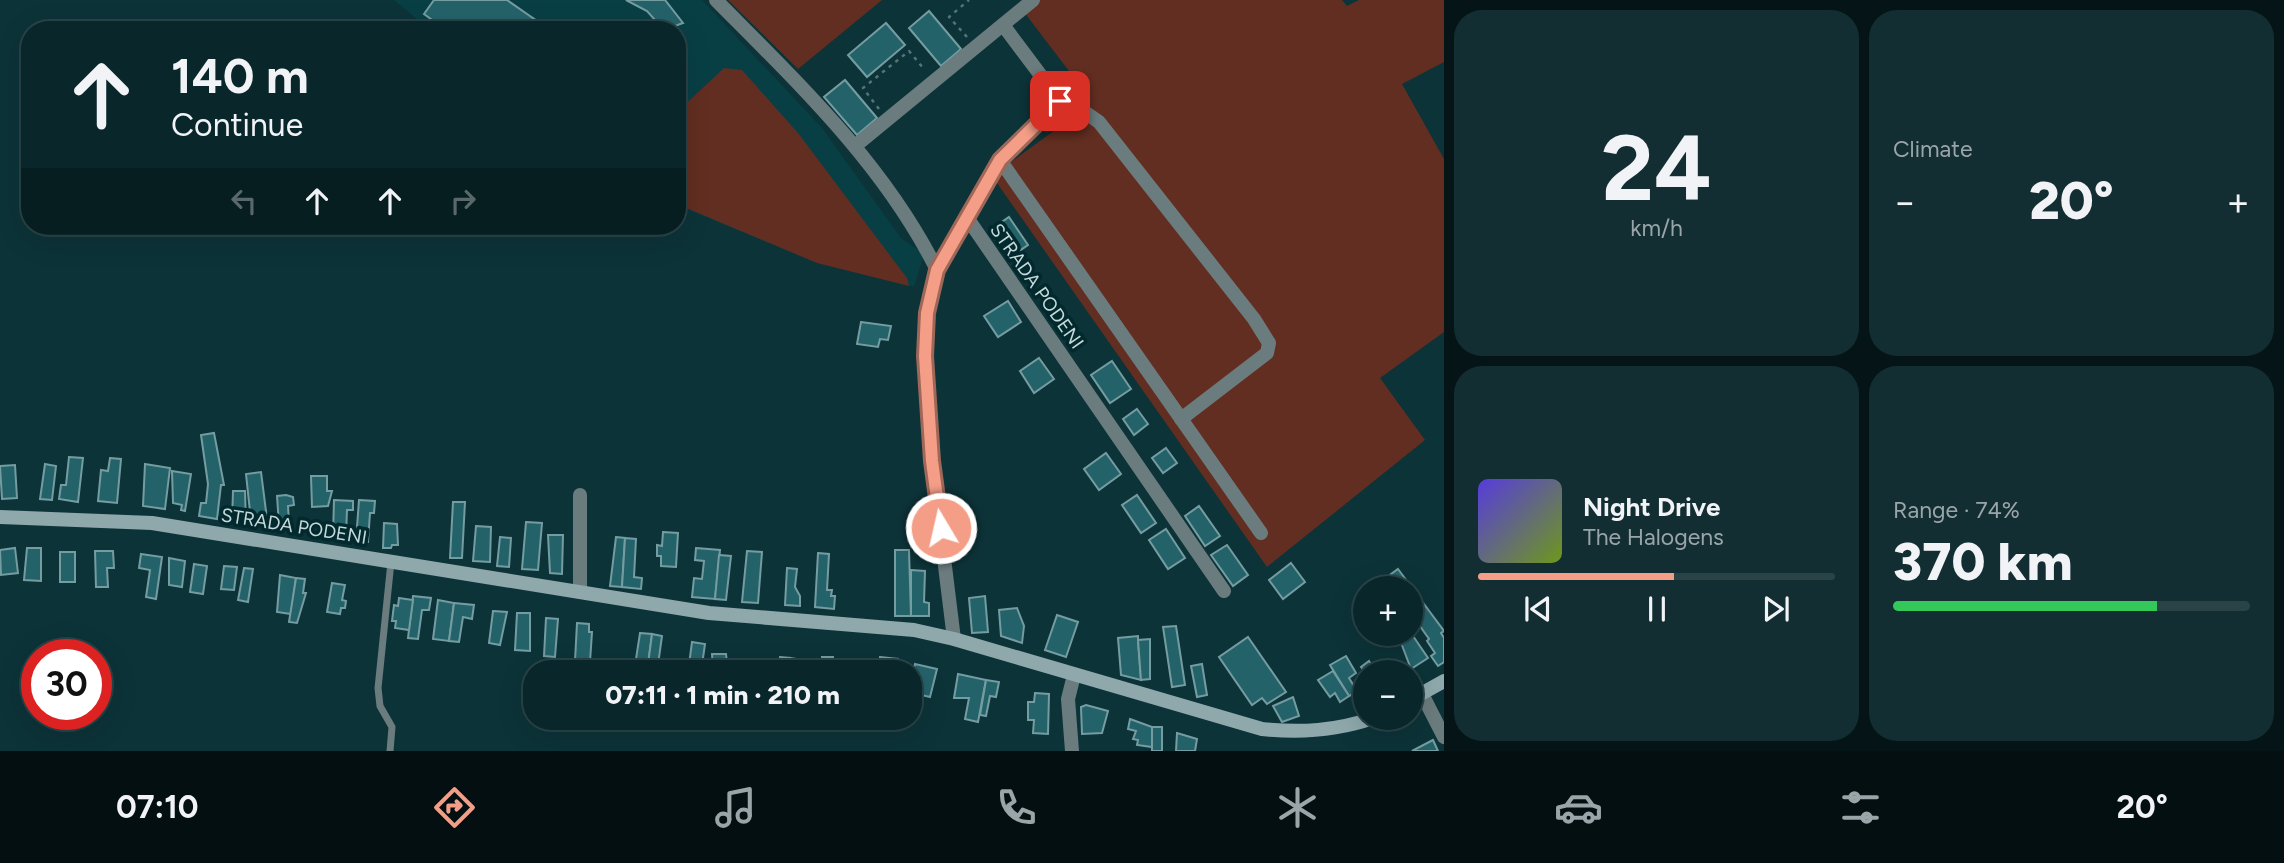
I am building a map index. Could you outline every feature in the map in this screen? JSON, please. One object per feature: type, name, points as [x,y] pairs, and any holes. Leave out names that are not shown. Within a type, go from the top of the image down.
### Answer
[{"type":"main road","name":"STRADA PODENI","points":[[0,517],[152,523],[753,619],[873,626],[954,639],[1262,729],[1294,732],[1324,730],[1353,723]]},
{"type":"main road","points":[[1423,693],[1444,681]]},
{"type":"street","points":[[716,0],[826,112],[855,146],[872,167],[937,270]]},
{"type":"street","points":[[855,146],[1033,0]]},
{"type":"street","points":[[1003,25],[1060,101],[1073,104],[1099,122],[1254,318],[1269,343],[1268,354],[1181,418]]},
{"type":"street","points":[[968,219],[1000,160],[1060,101]]},
{"type":"street","points":[[1000,160],[1261,533]]},
{"type":"street","name":"STRADA PODENI","points":[[954,639],[932,461],[925,356],[927,313],[937,270],[968,219],[1224,592]]},
{"type":"street","points":[[580,495],[580,592]]},
{"type":"street","points":[[1072,751],[1068,699],[1074,675]]},
{"type":"street","points":[[1423,707],[1444,737]]},
{"type":"lane","points":[[390,751],[392,727],[380,706],[378,688],[391,561]]},
{"type":"path","points":[[969,0],[949,17],[974,45]]},
{"type":"path","points":[[886,117],[863,88],[909,51],[925,70]]},
{"type":"shaded area","points":[[394,0],[702,0],[822,128],[901,238],[924,254],[914,287],[817,263],[686,209],[686,21],[419,21]]},
{"type":"shaded area","points":[[728,0],[882,0],[798,69]]},
{"type":"shaded area","points":[[1039,0],[1342,0],[1347,6],[1359,0],[1444,0],[1444,62],[1402,84],[1444,159],[1444,332],[1380,378],[1425,440],[1267,567],[992,176],[1059,127],[1088,96],[1024,12]]},
{"type":"shaded area","points":[[724,68],[742,70],[798,133],[907,278],[909,286],[817,263],[686,208],[686,104]]},
{"type":"building","points":[[434,0],[507,0],[537,21],[434,21],[424,14]]},
{"type":"building","points":[[626,0],[665,0],[681,21],[656,21],[647,11]]},
{"type":"building","points":[[929,11],[961,49],[941,66],[909,28]]},
{"type":"building","points":[[886,23],[905,45],[867,77],[848,55]]},
{"type":"building","points":[[845,80],[877,118],[857,135],[824,97]]},
{"type":"building","points":[[1009,217],[1028,245],[1015,254],[996,226]]},
{"type":"building","points":[[1008,301],[1021,322],[998,337],[984,316]]},
{"type":"building","points":[[861,322],[891,326],[888,340],[880,339],[878,347],[857,344]]},
{"type":"building","points":[[1039,358],[1054,379],[1034,393],[1020,371]]},
{"type":"building","points":[[1112,361],[1131,389],[1110,403],[1091,375]]},
{"type":"building","points":[[1137,409],[1148,424],[1134,435],[1123,419]]},
{"type":"building","points":[[214,433],[224,485],[221,485],[217,519],[199,516],[201,503],[206,503],[208,484],[201,435]]},
{"type":"building","points":[[1166,448],[1177,463],[1163,473],[1152,458]]},
{"type":"building","points":[[1106,453],[1121,474],[1099,490],[1084,469]]},
{"type":"building","points":[[69,457],[83,458],[78,502],[59,499],[61,485],[66,485]]},
{"type":"building","points":[[110,458],[121,459],[117,503],[98,501],[101,470],[108,471]]},
{"type":"building","points":[[45,464],[56,466],[52,500],[40,499]]},
{"type":"building","points":[[145,464],[170,468],[165,509],[143,506]]},
{"type":"building","points":[[15,465],[17,498],[2,499],[0,466]]},
{"type":"building","points":[[172,471],[191,474],[185,511],[181,510],[182,505],[173,503]]},
{"type":"building","points":[[261,472],[267,519],[251,521],[246,474]]},
{"type":"building","points":[[311,476],[327,476],[327,491],[332,491],[328,506],[312,507]]},
{"type":"building","points":[[233,491],[245,491],[246,524],[232,521]]},
{"type":"building","points":[[1137,495],[1156,523],[1141,533],[1122,505]]},
{"type":"building","points":[[277,496],[293,497],[294,505],[288,506],[289,522],[279,525]]},
{"type":"building","points":[[334,500],[353,501],[353,510],[347,510],[346,536],[333,535]]},
{"type":"building","points":[[359,500],[375,501],[374,513],[370,513],[368,542],[356,541]]},
{"type":"building","points":[[453,502],[465,502],[462,558],[450,558]]},
{"type":"building","points":[[1199,506],[1220,536],[1205,546],[1185,516]]},
{"type":"building","points":[[526,522],[542,523],[538,570],[522,569]]},
{"type":"building","points":[[384,523],[397,524],[398,545],[383,548]]},
{"type":"building","points":[[476,526],[491,527],[490,562],[473,561]]},
{"type":"building","points":[[1166,529],[1185,558],[1168,569],[1149,540]]},
{"type":"building","points":[[663,532],[678,533],[676,567],[661,566],[661,556],[657,556],[657,545],[662,546]]},
{"type":"building","points":[[548,535],[563,535],[562,574],[550,573]]},
{"type":"building","points":[[500,537],[511,538],[509,567],[497,566]]},
{"type":"building","points":[[616,537],[625,538],[622,587],[610,586]]},
{"type":"building","points":[[625,538],[636,539],[634,577],[642,578],[641,589],[622,587]]},
{"type":"building","points":[[1227,545],[1248,575],[1233,586],[1211,555]]},
{"type":"building","points":[[15,548],[18,573],[1,575],[0,550]]},
{"type":"building","points":[[27,548],[41,548],[41,581],[24,580]]},
{"type":"building","points":[[696,548],[720,550],[715,599],[692,597],[694,578],[702,579],[704,561],[695,560]]},
{"type":"building","points":[[895,550],[909,550],[911,616],[895,616]]},
{"type":"building","points":[[95,551],[113,551],[114,568],[107,568],[108,587],[96,587]]},
{"type":"building","points":[[747,551],[762,552],[758,603],[742,602]]},
{"type":"building","points":[[60,552],[75,552],[75,582],[60,582]]},
{"type":"building","points":[[818,553],[829,554],[827,590],[832,590],[831,596],[835,596],[834,609],[815,607]]},
{"type":"building","points":[[141,554],[162,557],[156,599],[146,597],[150,570],[139,568]]},
{"type":"building","points":[[719,555],[731,556],[726,600],[715,599]]},
{"type":"building","points":[[169,558],[185,561],[182,587],[169,585]]},
{"type":"building","points":[[1291,563],[1305,582],[1283,599],[1269,580]]},
{"type":"building","points":[[194,564],[207,566],[203,594],[190,592]]},
{"type":"building","points":[[224,566],[237,567],[234,590],[221,589]]},
{"type":"building","points":[[244,568],[253,569],[248,602],[238,600]]},
{"type":"building","points":[[787,568],[797,569],[795,587],[800,596],[800,606],[785,605]]},
{"type":"building","points":[[1398,569],[1403,576],[1388,576]]},
{"type":"building","points":[[911,570],[925,571],[924,602],[929,603],[929,616],[911,616]]},
{"type":"building","points":[[280,575],[296,578],[291,614],[277,612]]},
{"type":"building","points":[[296,578],[305,579],[303,593],[306,593],[297,623],[289,622]]},
{"type":"building","points":[[332,583],[345,585],[342,600],[346,601],[345,608],[341,608],[340,614],[327,612]]},
{"type":"building","points":[[413,596],[431,598],[429,610],[422,610],[418,639],[408,638]]},
{"type":"building","points":[[985,596],[988,632],[972,633],[969,598]]},
{"type":"building","points":[[399,598],[413,600],[409,630],[395,628],[396,621],[392,621],[394,605],[398,606]]},
{"type":"building","points":[[438,600],[454,603],[449,641],[433,639]]},
{"type":"building","points":[[454,603],[474,605],[472,619],[463,617],[459,642],[449,641]]},
{"type":"building","points":[[1423,603],[1444,631],[1441,633],[1444,638],[1444,662],[1438,666],[1431,656],[1435,653],[1427,641],[1429,639],[1423,630]]},
{"type":"building","points":[[1017,608],[1024,626],[1022,643],[1001,636],[999,610]]},
{"type":"building","points":[[493,611],[507,612],[500,645],[489,643]]},
{"type":"building","points":[[517,613],[530,613],[530,651],[515,650]]},
{"type":"building","points":[[1057,615],[1078,622],[1066,657],[1045,650]]},
{"type":"building","points":[[546,618],[558,619],[555,657],[544,656]]},
{"type":"building","points":[[577,623],[589,624],[589,632],[592,632],[590,660],[575,660]]},
{"type":"building","points":[[1176,626],[1185,685],[1172,687],[1163,627]]},
{"type":"building","points":[[640,633],[652,634],[649,660],[636,660]]},
{"type":"building","points":[[652,634],[662,636],[659,660],[649,660]]},
{"type":"building","points":[[1138,636],[1141,680],[1121,675],[1118,638]]},
{"type":"building","points":[[1248,637],[1286,692],[1267,704],[1262,698],[1252,705],[1219,657]]},
{"type":"building","points":[[1150,639],[1150,679],[1141,680],[1138,640]]},
{"type":"building","points":[[692,642],[705,644],[703,660],[690,660]]},
{"type":"building","points":[[1402,646],[1420,646],[1428,658],[1423,661],[1408,660]]},
{"type":"building","points":[[712,654],[726,654],[727,660],[712,660]]},
{"type":"building","points":[[1346,656],[1353,668],[1353,675],[1349,678],[1353,684],[1353,694],[1349,696],[1330,665]]},
{"type":"building","points":[[822,657],[833,657],[833,660],[822,660]]},
{"type":"building","points":[[880,657],[898,659],[898,660],[880,660]]},
{"type":"building","points":[[1202,664],[1207,695],[1197,697],[1191,666]]},
{"type":"building","points":[[922,666],[937,669],[930,697],[922,695]]},
{"type":"building","points":[[1333,671],[1349,696],[1340,702],[1335,693],[1330,697],[1318,680]]},
{"type":"building","points":[[958,674],[986,680],[978,722],[965,719],[969,698],[954,698]]},
{"type":"building","points":[[986,680],[999,682],[996,697],[990,696],[986,716],[980,715]]},
{"type":"building","points":[[1035,693],[1049,694],[1048,734],[1033,733],[1034,720],[1028,720],[1028,702],[1034,702]]},
{"type":"building","points":[[1293,697],[1299,716],[1282,722],[1273,706]]},
{"type":"building","points":[[1086,705],[1108,711],[1102,733],[1082,734],[1081,707]]},
{"type":"building","points":[[1130,719],[1152,727],[1152,747],[1137,745],[1138,740],[1133,739],[1136,731],[1128,729]]},
{"type":"building","points":[[1152,727],[1162,727],[1162,751],[1152,751]]},
{"type":"building","points":[[1177,733],[1197,739],[1195,751],[1176,751]]},
{"type":"building","points":[[1433,740],[1438,751],[1412,751]]},
{"type":"route","points":[[941,528],[932,461],[925,356],[927,313],[937,270],[1000,160],[1060,101]]}]
